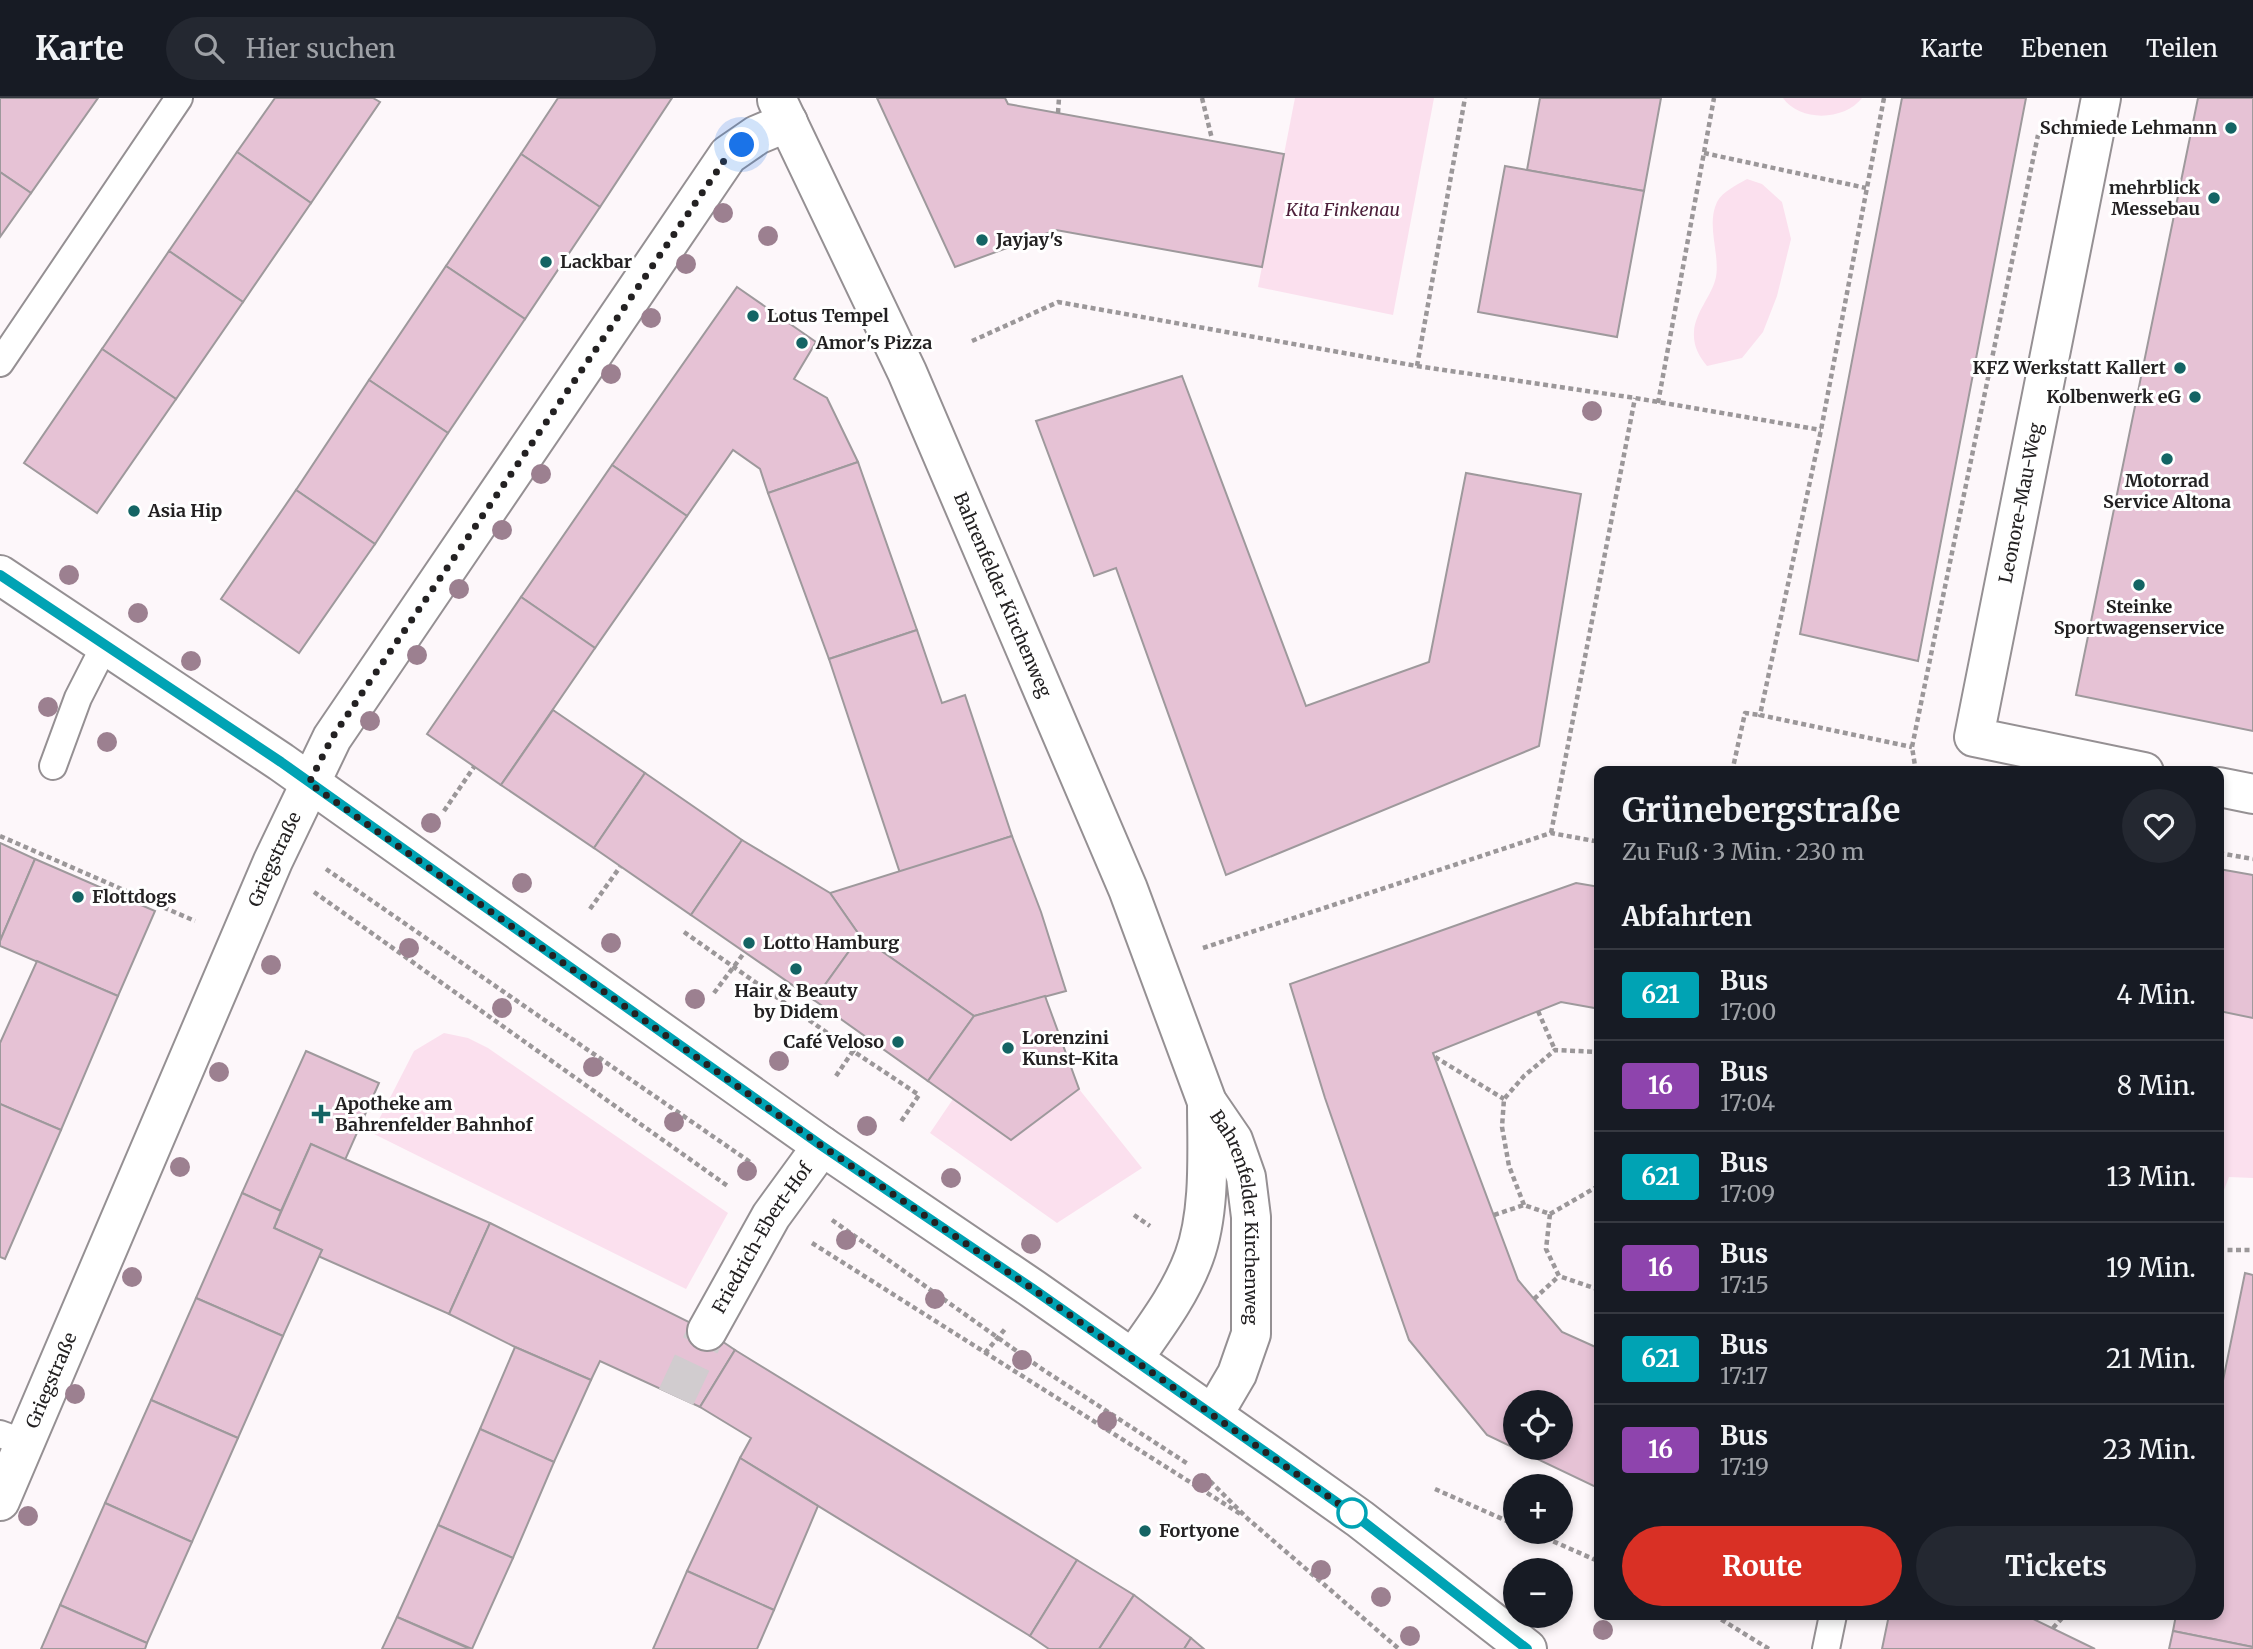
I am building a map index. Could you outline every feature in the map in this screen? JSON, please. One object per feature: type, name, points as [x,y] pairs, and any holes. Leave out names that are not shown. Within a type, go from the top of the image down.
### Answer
[{"type":"street","name":"Leonore-Mau-Weg","points":[[2101,98],[1974,737],[2115,766]]},
{"type":"street","name":"Griegstraße","points":[[0,1502],[12,1439],[309,783],[332,738],[728,155],[757,135],[782,110]]},
{"type":"street","name":"Bahrenfelder Kirchenweg","points":[[782,110],[907,372],[1128,889],[1207,1101],[1233,1140],[1246,1178],[1251,1217],[1251,1334],[1237,1374],[1213,1415]]},
{"type":"street","points":[[0,575],[281,762],[822,1146],[1213,1415],[1360,1519],[1515,1645]]},
{"type":"street","points":[[2224,788],[2253,794]]},
{"type":"street","name":"Bahrenfelder Kirchenweg","points":[[1133,1359],[1171,1306],[1194,1257],[1203,1216],[1207,1101]]},
{"type":"street","name":"Friedrich-Ebert-Hof","points":[[707,1331],[771,1216],[822,1146]]},
{"type":"lane","points":[[0,363],[179,98]]},
{"type":"lane","points":[[53,766],[78,698],[105,645]]},
{"type":"lane","points":[[1826,1649],[1832,1620]]},
{"type":"path","points":[[1058,113],[1059,98]]},
{"type":"path","points":[[1202,98],[1212,139]]},
{"type":"path","points":[[1416,366],[1465,98]]},
{"type":"path","points":[[1658,403],[1714,98]]},
{"type":"path","points":[[1760,715],[1821,430],[1884,98]]},
{"type":"path","points":[[1915,766],[1912,747],[2040,125]]},
{"type":"path","points":[[1704,153],[1867,188]]},
{"type":"path","points":[[972,341],[1058,302],[1416,366],[1634,398],[1821,430]]},
{"type":"path","points":[[1551,833],[1634,398]]},
{"type":"path","points":[[1733,766],[1745,713],[1912,747]]},
{"type":"path","points":[[444,811],[474,766]]},
{"type":"path","points":[[1203,949],[1551,833],[1594,841]]},
{"type":"path","points":[[0,836],[239,941]]},
{"type":"path","points":[[2224,854],[2253,859]]},
{"type":"path","points":[[590,909],[620,867]]},
{"type":"path","points":[[684,932],[919,1095],[901,1123]]},
{"type":"path","points":[[714,993],[744,953]]},
{"type":"path","points":[[1538,1011],[1555,1050]]},
{"type":"path","points":[[835,1076],[865,1037]]},
{"type":"path","points":[[1524,1205],[1509,1166],[1502,1127],[1504,1099],[1524,1076],[1555,1050],[1594,1052]]},
{"type":"path","points":[[1435,1057],[1504,1099]]},
{"type":"path","points":[[1494,1216],[1524,1205],[1550,1214],[1594,1188]]},
{"type":"path","points":[[1550,1214],[1546,1249],[1559,1276],[1594,1288]]},
{"type":"path","points":[[2224,1250],[2253,1251]]},
{"type":"path","points":[[1534,1299],[1559,1276]]},
{"type":"path","points":[[1435,1489],[1503,1519]]},
{"type":"path","points":[[1248,1519],[1399,1649]]},
{"type":"path","points":[[1559,1544],[1594,1559]]},
{"type":"path","points":[[1722,1620],[1769,1649]]},
{"type":"path","points":[[2053,1628],[2060,1620]]},
{"type":"green space","name":"Kita Finkenau","points":[[1295,98],[1434,98],[1393,315],[1258,287]]},
{"type":"green space","points":[[1783,98],[1862,98],[1844,111],[1822,116],[1800,111]]},
{"type":"green space","points":[[1747,179],[1762,184],[1782,202],[1791,239],[1777,296],[1763,332],[1742,358],[1707,366],[1697,350],[1694,332],[1697,318],[1716,277],[1714,211],[1723,195]]},
{"type":"green space","points":[[2224,1012],[2253,1018],[2253,1178],[2229,1177],[2224,1190]]},
{"type":"green space","points":[[444,1033],[468,1038],[488,1048],[728,1213],[686,1289],[372,1133],[414,1051]]},
{"type":"green space","points":[[1079,1089],[1142,1168],[1057,1223],[930,1133],[953,1099],[1011,1140]]},
{"type":"building","points":[[0,98],[98,98],[31,193],[0,172]]},
{"type":"building","points":[[275,98],[373,98],[380,102],[311,203],[237,152]]},
{"type":"building","points":[[558,98],[672,98],[600,207],[521,154]]},
{"type":"building","points":[[877,98],[1005,98],[1008,104],[1284,154],[1262,267],[1056,230],[955,267]]},
{"type":"building","points":[[1540,98],[1661,98],[1644,191],[1527,170]]},
{"type":"building","points":[[1902,98],[2026,98],[1918,661],[1800,634]]},
{"type":"building","name":"Kolbenwerk eG","points":[[2198,98],[2253,98],[2253,731],[2076,695]]},
{"type":"building","points":[[237,152],[311,203],[243,302],[169,251]]},
{"type":"building","points":[[521,154],[600,207],[525,319],[446,266]]},
{"type":"building","points":[[1505,166],[1644,191],[1617,337],[1478,312]]},
{"type":"building","points":[[0,172],[31,193],[0,237]]},
{"type":"building","points":[[169,251],[243,302],[176,399],[102,349]]},
{"type":"building","points":[[446,266],[525,319],[448,433],[369,380]]},
{"type":"building","points":[[737,287],[816,342],[794,379],[827,398],[858,462],[768,493],[760,469],[733,450],[687,516],[612,465]]},
{"type":"building","points":[[102,349],[176,399],[97,513],[24,463]]},
{"type":"building","points":[[1182,376],[1306,706],[1429,662],[1466,473],[1581,494],[1539,746],[1226,875],[1116,568],[1094,576],[1036,421]]},
{"type":"building","points":[[369,380],[448,433],[375,544],[296,490]]},
{"type":"building","points":[[858,462],[917,630],[829,659],[768,493]]},
{"type":"building","points":[[612,465],[687,516],[595,648],[521,597]]},
{"type":"building","points":[[296,490],[375,544],[299,653],[221,599]]},
{"type":"building","points":[[521,597],[595,648],[501,785],[427,734]]},
{"type":"building","points":[[917,630],[942,703],[965,695],[1012,836],[900,873],[829,659]]},
{"type":"building","points":[[553,710],[645,773],[594,848],[501,785]]},
{"type":"building","points":[[645,773],[742,840],[691,915],[594,848]]},
{"type":"building","points":[[1012,836],[1041,912],[1066,991],[974,1016],[860,936],[830,893]]},
{"type":"building","points":[[742,840],[830,893],[860,936],[814,1000],[691,915]]},
{"type":"building","points":[[0,843],[35,859],[0,941]]},
{"type":"building","points":[[35,859],[155,911],[118,996],[0,946]]},
{"type":"building","points":[[2224,870],[2253,875],[2253,1018],[2224,1012]]},
{"type":"building","points":[[1576,883],[1594,886],[1594,1008],[1561,1002],[1433,1053],[1518,1280],[1562,1332],[1594,1346],[1594,1486],[1539,1460],[1573,1460],[1573,1390],[1503,1390],[1503,1443],[1487,1435],[1409,1340],[1325,1098],[1290,984]]},
{"type":"building","points":[[860,936],[974,1016],[928,1081],[814,1000]]},
{"type":"building","points":[[37,961],[118,996],[61,1130],[0,1104],[0,1043]]},
{"type":"building","name":"Lorenzini Kunst-Kita","points":[[1045,996],[1079,1089],[1011,1140],[928,1081],[974,1016]]},
{"type":"building","name":"Apotheke am Bahrenfelder Bahnhof","points":[[306,1051],[379,1083],[345,1160],[311,1144],[281,1211],[242,1193]]},
{"type":"building","points":[[0,1104],[61,1130],[5,1259],[0,1257]]},
{"type":"building","points":[[311,1144],[490,1223],[449,1314],[318,1256],[322,1250],[274,1228]]},
{"type":"building","points":[[242,1193],[281,1211],[274,1228],[322,1250],[283,1336],[196,1298]]},
{"type":"building","points":[[490,1223],[707,1331],[735,1350],[700,1407],[600,1361],[591,1380],[515,1347],[449,1314]]},
{"type":"building","points":[[2245,1273],[2253,1275],[2253,1647],[2173,1631],[2175,1620],[2224,1620],[2224,1376]]},
{"type":"building","points":[[196,1298],[283,1336],[238,1438],[151,1400]]},
{"type":"building","points":[[515,1347],[591,1380],[554,1462],[480,1429]]},
{"type":"building","points":[[735,1350],[1077,1560],[1030,1636],[740,1458],[751,1438],[700,1407]]},
{"type":"building","points":[[151,1400],[238,1438],[192,1542],[105,1503]]},
{"type":"building","points":[[480,1429],[554,1462],[513,1558],[438,1525]]},
{"type":"building","points":[[740,1458],[818,1506],[774,1610],[687,1571]]},
{"type":"building","points":[[105,1503],[192,1542],[147,1643],[60,1605]]},
{"type":"building","points":[[438,1525],[513,1558],[472,1649],[397,1617]]},
{"type":"building","points":[[1077,1560],[1134,1595],[1099,1649],[1049,1649],[1030,1636]]},
{"type":"building","points":[[687,1571],[774,1610],[757,1649],[653,1649]]},
{"type":"building","points":[[1134,1595],[1191,1638],[1184,1649],[1099,1649]]},
{"type":"building","points":[[60,1605],[147,1643],[145,1649],[41,1649]]},
{"type":"building","points":[[397,1617],[470,1649],[382,1649]]},
{"type":"building","points":[[1888,1620],[2035,1620],[2095,1649],[1882,1649]]},
{"type":"building","points":[[2173,1631],[2253,1647],[2253,1649],[2169,1649]]},
{"type":"building","points":[[1191,1638],[1204,1649],[1184,1649]]},
{"type":"tunnel","points":[[676,1397],[707,1331]]},
{"type":"bus line","name":"621","points":[[0,575],[281,762],[822,1146],[1033,1289],[1284,1465],[1360,1519],[1527,1649]]},
{"type":"place","name":"Schmiede Lehmann","points":[[2231,128]]},
{"type":"place","name":"mehrblick Messebau","points":[[2214,198]]},
{"type":"place","name":"Jayjay's","points":[[982,240]]},
{"type":"place","name":"Lackbar","points":[[546,262]]},
{"type":"place","name":"Lotus Tempel","points":[[753,316]]},
{"type":"place","name":"Amor's Pizza","points":[[802,343]]},
{"type":"place","name":"KFZ Werkstatt Kallert","points":[[2180,368]]},
{"type":"place","name":"Kolbenwerk eG","points":[[2195,397]]},
{"type":"place","name":"Motorrad Service Altona","points":[[2167,459]]},
{"type":"place","name":"Asia Hip","points":[[134,511]]},
{"type":"place","name":"Steinke Sportwagenservice","points":[[2139,585]]},
{"type":"place","name":"Flottdogs","points":[[78,897]]},
{"type":"place","name":"Lotto Hamburg","points":[[749,943]]},
{"type":"place","name":"Hair & Beauty by Didem","points":[[796,969]]},
{"type":"place","name":"Café Veloso","points":[[898,1042]]},
{"type":"place","name":"Lorenzini Kunst-Kita","points":[[1008,1048]]},
{"type":"place","name":"Apotheke am Bahrenfelder Bahnhof","points":[[321,1114]]},
{"type":"place","name":"Fortyone","points":[[1145,1531]]},
{"type":"route","points":[[742,145],[728,155],[362,693],[332,738],[309,783],[822,1146],[1033,1289],[1352,1513]]}]
